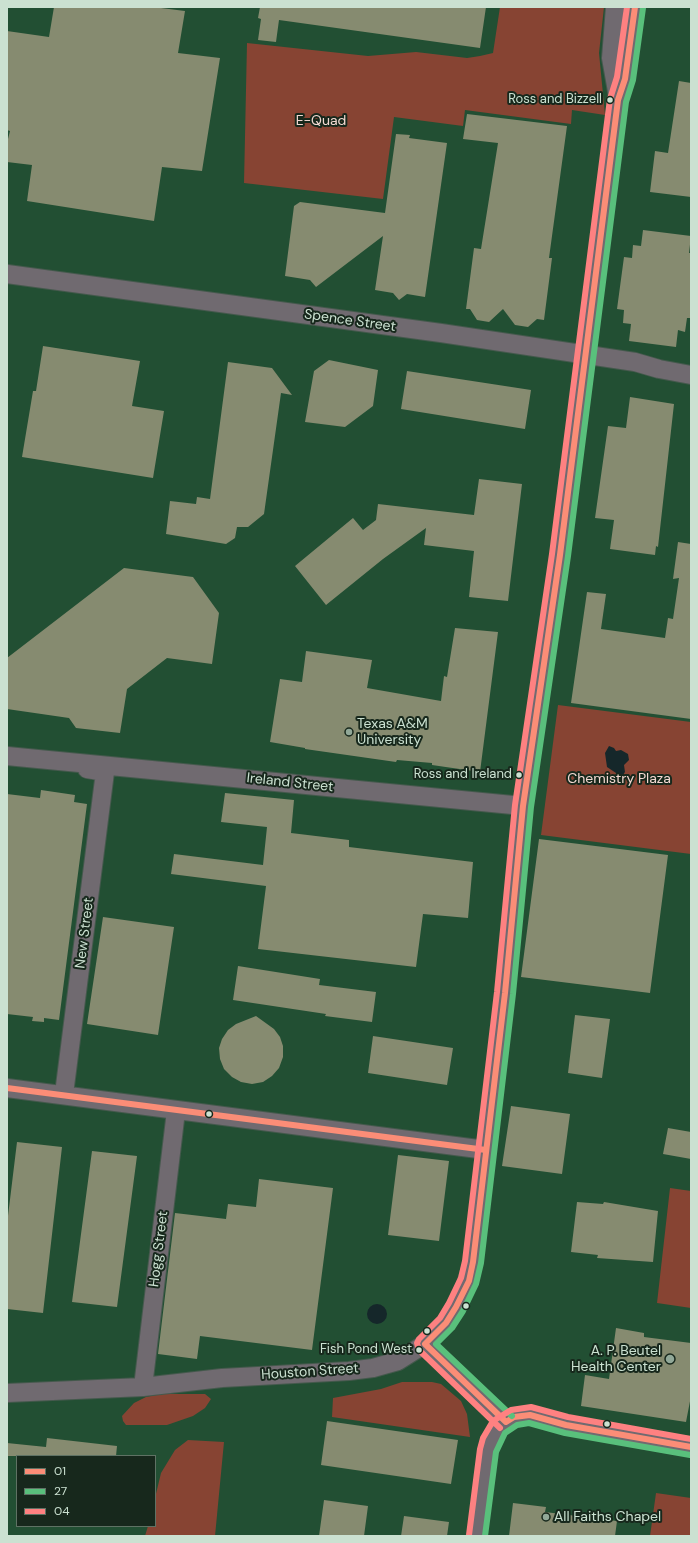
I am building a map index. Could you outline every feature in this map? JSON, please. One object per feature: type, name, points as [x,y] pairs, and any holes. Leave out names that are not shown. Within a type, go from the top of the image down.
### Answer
[{"type":"street","points":[[615,7],[610,58],[618,100]]},
{"type":"street","points":[[618,100],[625,79],[635,7]]},
{"type":"street","name":"Houston Street","points":[[7,1393],[143,1387],[243,1377],[349,1371],[373,1368],[398,1361],[425,1344],[446,1323],[469,1281],[473,1262],[505,993],[523,806],[561,548],[618,100]]},
{"type":"street","name":"Spence Street","points":[[7,274],[441,333],[585,356],[635,362],[659,369],[691,375]]},
{"type":"street","name":"Ireland Street","points":[[7,756],[523,806]]},
{"type":"street","name":"Ireland Street","points":[[57,760],[105,772]]},
{"type":"street","name":"New Street","points":[[64,1094],[105,772]]},
{"type":"street","points":[[7,1088],[64,1094],[176,1111],[486,1150]]},
{"type":"street","name":"Hogg Street","points":[[143,1387],[176,1111]]},
{"type":"street","points":[[425,1344],[506,1422]]},
{"type":"street","points":[[477,1536],[488,1450],[494,1433],[514,1417],[530,1415],[566,1425],[691,1447]]},
{"type":"shaded area","name":"Texas A&M University","points":[[7,7],[691,7],[691,1536],[7,1536]]},
{"type":"shaded area","points":[[609,746],[614,748],[616,751],[621,750],[628,754],[629,760],[624,765],[625,772],[623,775],[619,775],[607,767],[605,753]]},
{"type":"shaded area","points":[[377,1304],[384,1307],[387,1314],[384,1321],[377,1324],[370,1321],[367,1314],[370,1307]]},
{"type":"green space","name":"E-Quad","points":[[500,7],[604,7],[599,53],[605,115],[572,110],[571,124],[465,110],[463,126],[394,117],[383,199],[244,183],[247,43],[368,56],[416,52],[467,58],[493,53]]},
{"type":"green space","name":"Chemistry Plaza","points":[[558,705],[691,722],[691,854],[541,835]]},
{"type":"green space","points":[[670,1188],[691,1191],[691,1308],[657,1303]]},
{"type":"green space","points":[[402,1382],[432,1382],[441,1384],[461,1401],[467,1414],[470,1437],[332,1417],[333,1398],[381,1389]]},
{"type":"green space","points":[[161,1394],[205,1394],[211,1399],[205,1408],[193,1416],[167,1425],[126,1425],[122,1416],[134,1403],[146,1397]]},
{"type":"green space","points":[[188,1440],[224,1442],[215,1536],[145,1536],[148,1527],[156,1527],[156,1494],[161,1473],[175,1450]]},
{"type":"green space","points":[[656,1493],[691,1498],[691,1536],[650,1536]]},
{"type":"building","points":[[54,7],[153,7],[185,11],[178,53],[220,58],[202,171],[162,167],[154,221],[27,201],[32,165],[7,162],[7,143],[10,131],[7,130],[7,31],[49,37]]},
{"type":"building","points":[[260,7],[486,7],[480,48],[279,20],[276,42],[258,40],[261,19],[258,18]]},
{"type":"building","points":[[679,81],[691,83],[691,197],[650,192],[655,151],[668,153]]},
{"type":"building","points":[[467,114],[567,126],[549,258],[552,258],[544,320],[537,319],[528,327],[515,325],[503,309],[489,322],[477,320],[470,309],[466,309],[474,248],[481,249],[498,143],[463,139]]},
{"type":"building","points":[[396,134],[410,135],[409,138],[447,143],[425,297],[407,294],[399,300],[393,293],[375,290],[383,236],[316,287],[310,280],[285,276],[294,206],[300,202],[385,213]]},
{"type":"building","points":[[643,230],[691,236],[689,253],[691,253],[691,318],[687,318],[685,332],[678,330],[676,347],[629,341],[631,324],[623,323],[624,310],[617,309],[624,257],[632,258],[633,245],[641,246]]},
{"type":"building","points":[[43,346],[140,361],[132,406],[164,411],[153,478],[22,457],[33,391],[36,391]]},
{"type":"building","points":[[329,360],[378,370],[373,406],[345,427],[305,422],[314,371]]},
{"type":"building","points":[[228,362],[272,368],[292,395],[281,393],[264,514],[248,527],[237,527],[235,538],[226,544],[166,534],[170,501],[196,504],[197,497],[210,499]]},
{"type":"building","points":[[407,371],[531,390],[525,429],[401,409]]},
{"type":"building","points":[[630,397],[674,404],[658,547],[656,546],[655,555],[610,549],[614,520],[595,518],[608,426],[626,428]]},
{"type":"building","points":[[479,479],[522,484],[508,601],[469,597],[474,551],[424,545],[426,528],[383,559],[326,605],[295,566],[353,518],[363,530],[376,520],[378,504],[474,515]]},
{"type":"building","points":[[678,542],[691,544],[691,719],[571,703],[587,592],[606,594],[601,629],[665,638],[668,618],[673,619],[679,578],[673,579]]},
{"type":"building","points":[[124,568],[193,577],[219,613],[212,664],[167,658],[127,689],[120,733],[76,728],[69,718],[7,709],[7,658]]},
{"type":"building","points":[[455,628],[498,632],[480,772],[432,765],[432,763],[397,760],[396,762],[305,749],[270,742],[280,679],[302,682],[306,651],[372,660],[367,688],[441,701],[444,676],[447,677]]},
{"type":"building","points":[[41,790],[75,795],[74,802],[87,804],[59,1020],[44,1018],[44,1022],[32,1021],[33,1017],[7,1014],[7,794],[40,798]]},
{"type":"building","points":[[225,793],[294,800],[291,833],[349,840],[349,847],[473,862],[468,918],[423,914],[416,967],[258,949],[266,886],[171,874],[174,854],[263,865],[267,827],[221,822]]},
{"type":"building","points":[[539,839],[668,855],[650,993],[521,977]]},
{"type":"building","points":[[103,917],[174,927],[158,1035],[87,1024]]},
{"type":"building","points":[[238,966],[320,979],[319,985],[376,992],[372,1022],[325,1016],[326,1014],[233,1000]]},
{"type":"building","points":[[575,1015],[610,1019],[602,1078],[568,1073]]},
{"type":"building","points":[[256,1016],[274,1029],[280,1037],[283,1046],[283,1057],[279,1068],[272,1076],[263,1082],[252,1084],[241,1082],[232,1077],[224,1069],[220,1059],[219,1048],[222,1039],[228,1030],[236,1024]]},
{"type":"building","points":[[373,1036],[453,1048],[447,1085],[368,1073]]},
{"type":"building","points":[[511,1106],[570,1114],[562,1174],[502,1166]]},
{"type":"building","points":[[668,1128],[691,1132],[691,1159],[663,1154]]},
{"type":"building","points":[[17,1142],[62,1147],[43,1313],[7,1309],[7,1224]]},
{"type":"building","points":[[92,1151],[137,1156],[117,1307],[72,1302]]},
{"type":"building","points":[[398,1155],[449,1161],[439,1241],[388,1235]]},
{"type":"building","points":[[259,1179],[333,1188],[312,1350],[200,1336],[197,1359],[158,1354],[175,1213],[226,1219],[228,1204],[256,1207]]},
{"type":"building","points":[[577,1202],[603,1204],[604,1202],[658,1211],[653,1262],[597,1258],[598,1255],[571,1252]]},
{"type":"building","name":"A. P. Beutel Health Center","points":[[616,1328],[644,1333],[644,1337],[691,1343],[691,1396],[686,1422],[581,1406],[585,1375],[609,1379]]},
{"type":"building","points":[[327,1421],[458,1440],[451,1484],[321,1465]]},
{"type":"building","points":[[47,1438],[117,1446],[116,1455],[7,1456],[7,1443],[46,1447]]},
{"type":"building","points":[[324,1500],[368,1506],[364,1536],[319,1536]]},
{"type":"building","name":"All Faiths Chapel","points":[[513,1503],[546,1507],[545,1512],[617,1521],[615,1536],[509,1536]]},
{"type":"building","points":[[404,1516],[449,1522],[447,1536],[401,1536]]},
{"type":"transit line","name":"04","points":[[500,1428],[419,1350],[417,1343],[419,1339],[440,1318],[449,1303],[461,1278],[465,1261],[497,992],[515,805],[552,554],[610,99],[617,77],[627,7]]},
{"type":"transit line","name":"01","points":[[635,7],[625,79],[618,100],[560,555],[523,806],[505,993],[473,1262],[469,1281],[456,1307],[446,1323],[425,1344],[506,1422],[514,1417],[530,1415],[566,1425],[691,1447]]},
{"type":"transit line","name":"27","points":[[512,1416],[436,1344],[452,1328],[463,1311],[476,1284],[481,1263],[513,994],[531,807],[568,556],[626,102],[633,80],[643,8]]},
{"type":"transit line","name":"01","points":[[7,1088],[486,1150]]},
{"type":"transit line","name":"04","points":[[469,1535],[480,1449],[483,1438],[493,1421],[511,1410],[531,1407],[568,1417],[691,1439]]},
{"type":"transit line","name":"27","points":[[485,1536],[496,1452],[505,1433],[517,1425],[529,1423],[565,1433],[690,1455]]},
{"type":"place","name":"Ross and Bizzell","points":[[610,100]]},
{"type":"place","name":"Texas A&M University","points":[[349,732]]},
{"type":"place","name":"Ross and Ireland","points":[[519,775]]},
{"type":"place","name":"Fish Pond West","points":[[419,1350]]},
{"type":"place","name":"A. P. Beutel Health Center","points":[[670,1359]]},
{"type":"place","name":"All Faiths Chapel","points":[[546,1517]]}]
